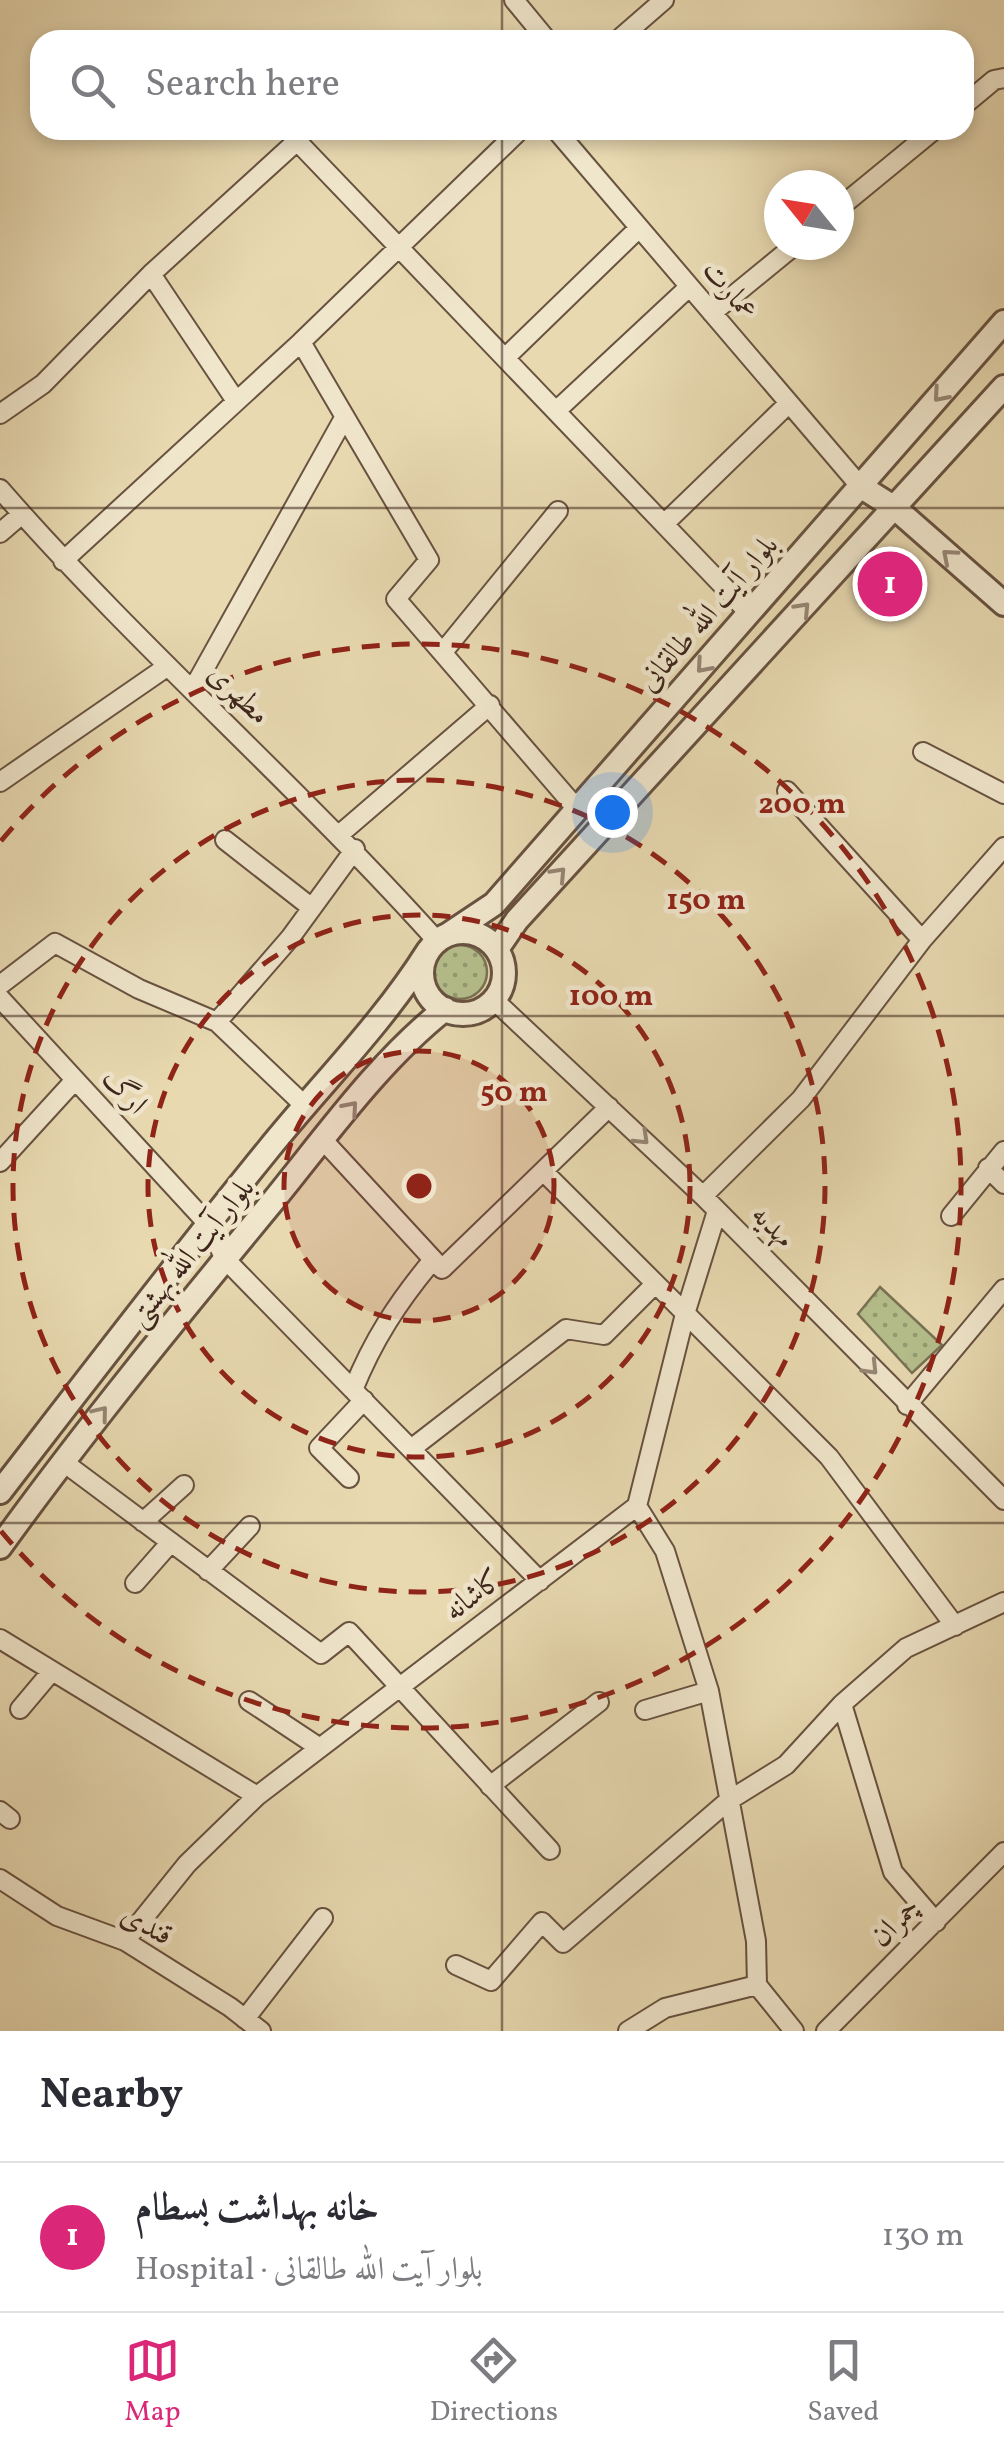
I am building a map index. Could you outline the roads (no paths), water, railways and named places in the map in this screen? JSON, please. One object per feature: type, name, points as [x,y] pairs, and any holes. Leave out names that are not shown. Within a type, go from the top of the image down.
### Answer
[{"type":"street","points":[[514,0],[539,30]]},
{"type":"street","points":[[630,30],[664,0]]},
{"type":"street","points":[[974,97],[994,80],[1004,78]]},
{"type":"street","points":[[0,414],[43,384],[150,274],[296,140],[749,614]]},
{"type":"street","points":[[64,560],[300,342],[509,140]]},
{"type":"street","name":"عمارت","points":[[565,140],[860,486]]},
{"type":"street","points":[[854,196],[922,140]]},
{"type":"street","points":[[505,358],[640,228]]},
{"type":"street","points":[[712,314],[777,260]]},
{"type":"street","points":[[150,274],[236,402]]},
{"type":"street","points":[[556,411],[689,287]]},
{"type":"street","name":"بلوار آیت الله طالقانی","points":[[438,942],[494,904],[1004,322]]},
{"type":"street","points":[[300,342],[429,560],[396,598],[577,809]]},
{"type":"street","name":"بلوار آیت الله طالقانی","points":[[497,949],[518,920],[1004,387]]},
{"type":"street","points":[[664,524],[788,404]]},
{"type":"street","points":[[192,689],[344,418]]},
{"type":"street","points":[[860,486],[895,508],[1004,604]]},
{"type":"street","name":"مطهری","points":[[0,489],[168,666],[340,834],[438,942]]},
{"type":"street","points":[[442,652],[558,511]]},
{"type":"street","points":[[0,533],[22,514]]},
{"type":"street","points":[[0,782],[168,666]]},
{"type":"street","points":[[340,834],[490,706]]},
{"type":"street","points":[[923,752],[1004,794]]},
{"type":"street","points":[[787,792],[922,940]]},
{"type":"street","points":[[226,840],[312,908]]},
{"type":"street","points":[[703,1196],[800,1098],[922,940],[999,868],[1004,846]]},
{"type":"street","points":[[217,1022],[312,908],[354,849]]},
{"type":"street","points":[[476,933],[497,949],[504,975],[494,1000],[471,1013],[444,1009],[426,990],[423,964],[438,942],[476,933]]},
{"type":"street","name":"بلوار آیت الله بهشتی","points":[[0,1492],[304,1104],[392,1008],[438,942]]},
{"type":"street","points":[[0,985],[56,943],[139,989],[217,1022],[304,1104]]},
{"type":"street","name":"ارگ","points":[[0,998],[208,1224],[225,1259],[540,1581]]},
{"type":"street","name":"مهدیه","points":[[494,1000],[703,1196],[1004,1500]]},
{"type":"street","name":"بلوار آیت الله بهشتی","points":[[0,1547],[62,1461],[323,1140],[422,1028],[444,1009]]},
{"type":"street","points":[[0,1162],[75,1080]]},
{"type":"street","points":[[323,1140],[442,1270],[546,1173],[609,1107]]},
{"type":"street","points":[[950,1216],[1004,1151]]},
{"type":"street","points":[[988,1168],[1004,1184]]},
{"type":"street","points":[[546,1173],[829,1457],[954,1626]]},
{"type":"street","points":[[717,1210],[685,1314],[637,1506],[665,1550],[710,1691],[756,1941],[756,1985],[794,2031]]},
{"type":"street","points":[[349,1478],[319,1448],[358,1395],[372,1342],[392,1309],[432,1260]]},
{"type":"street","points":[[412,1449],[566,1328],[604,1334],[655,1284]]},
{"type":"street","points":[[907,1405],[1004,1288]]},
{"type":"street","points":[[62,1461],[321,1654],[350,1632],[550,1850]]},
{"type":"street","points":[[143,1522],[184,1484]]},
{"type":"street","name":"کاشانه","points":[[125,1941],[187,1864],[257,1796],[637,1506]]},
{"type":"street","points":[[208,1571],[250,1526]]},
{"type":"street","points":[[135,1583],[171,1542]]},
{"type":"street","points":[[456,1965],[491,1982],[542,1922],[563,1944],[728,1801],[786,1764],[842,1704],[906,1648],[1004,1602]]},
{"type":"street","points":[[0,1640],[257,1796]]},
{"type":"street","points":[[20,1709],[52,1671]]},
{"type":"street","points":[[646,1710],[710,1691]]},
{"type":"street","points":[[249,1701],[320,1748]]},
{"type":"street","points":[[490,1786],[598,1702]]},
{"type":"street","points":[[842,1704],[893,1872],[936,1922]]},
{"type":"street","name":"چمران","points":[[826,2031],[1004,1852]]},
{"type":"street","name":"قندی","points":[[0,1879],[57,1916],[125,1941],[261,2031]]},
{"type":"street","points":[[245,2018],[323,1918]]},
{"type":"street","points":[[628,2031],[664,2008],[756,1985]]},
{"type":"place","name":"خانه بهداشت بسطام","points":[[890,584]]}]
